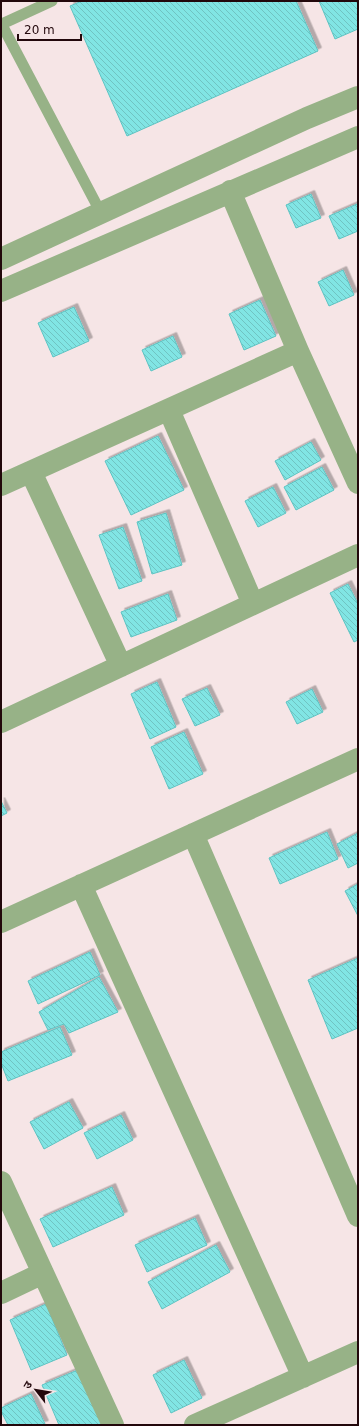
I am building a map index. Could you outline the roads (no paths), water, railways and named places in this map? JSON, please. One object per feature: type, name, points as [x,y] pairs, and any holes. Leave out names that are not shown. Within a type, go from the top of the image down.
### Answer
[{"type":"street","points":[[1,259],[307,118],[358,97]]},
{"type":"street","points":[[1,291],[358,136]]},
{"type":"street","points":[[230,191],[298,351],[358,483]]},
{"type":"street","points":[[138,197],[151,226]]},
{"type":"street","points":[[1,485],[298,351]]},
{"type":"street","points":[[169,410],[253,604]]},
{"type":"street","points":[[31,472],[121,666]]},
{"type":"street","points":[[1,722],[358,555]]},
{"type":"street","points":[[1,922],[358,759]]},
{"type":"street","points":[[192,834],[358,1216]]},
{"type":"street","points":[[81,885],[303,1377]]},
{"type":"street","points":[[1,1182],[113,1425]]},
{"type":"street","points":[[1,1293],[43,1273]]},
{"type":"street","points":[[196,1425],[358,1352]]},
{"type":"lane","points":[[52,1],[1,24],[101,213]]}]
